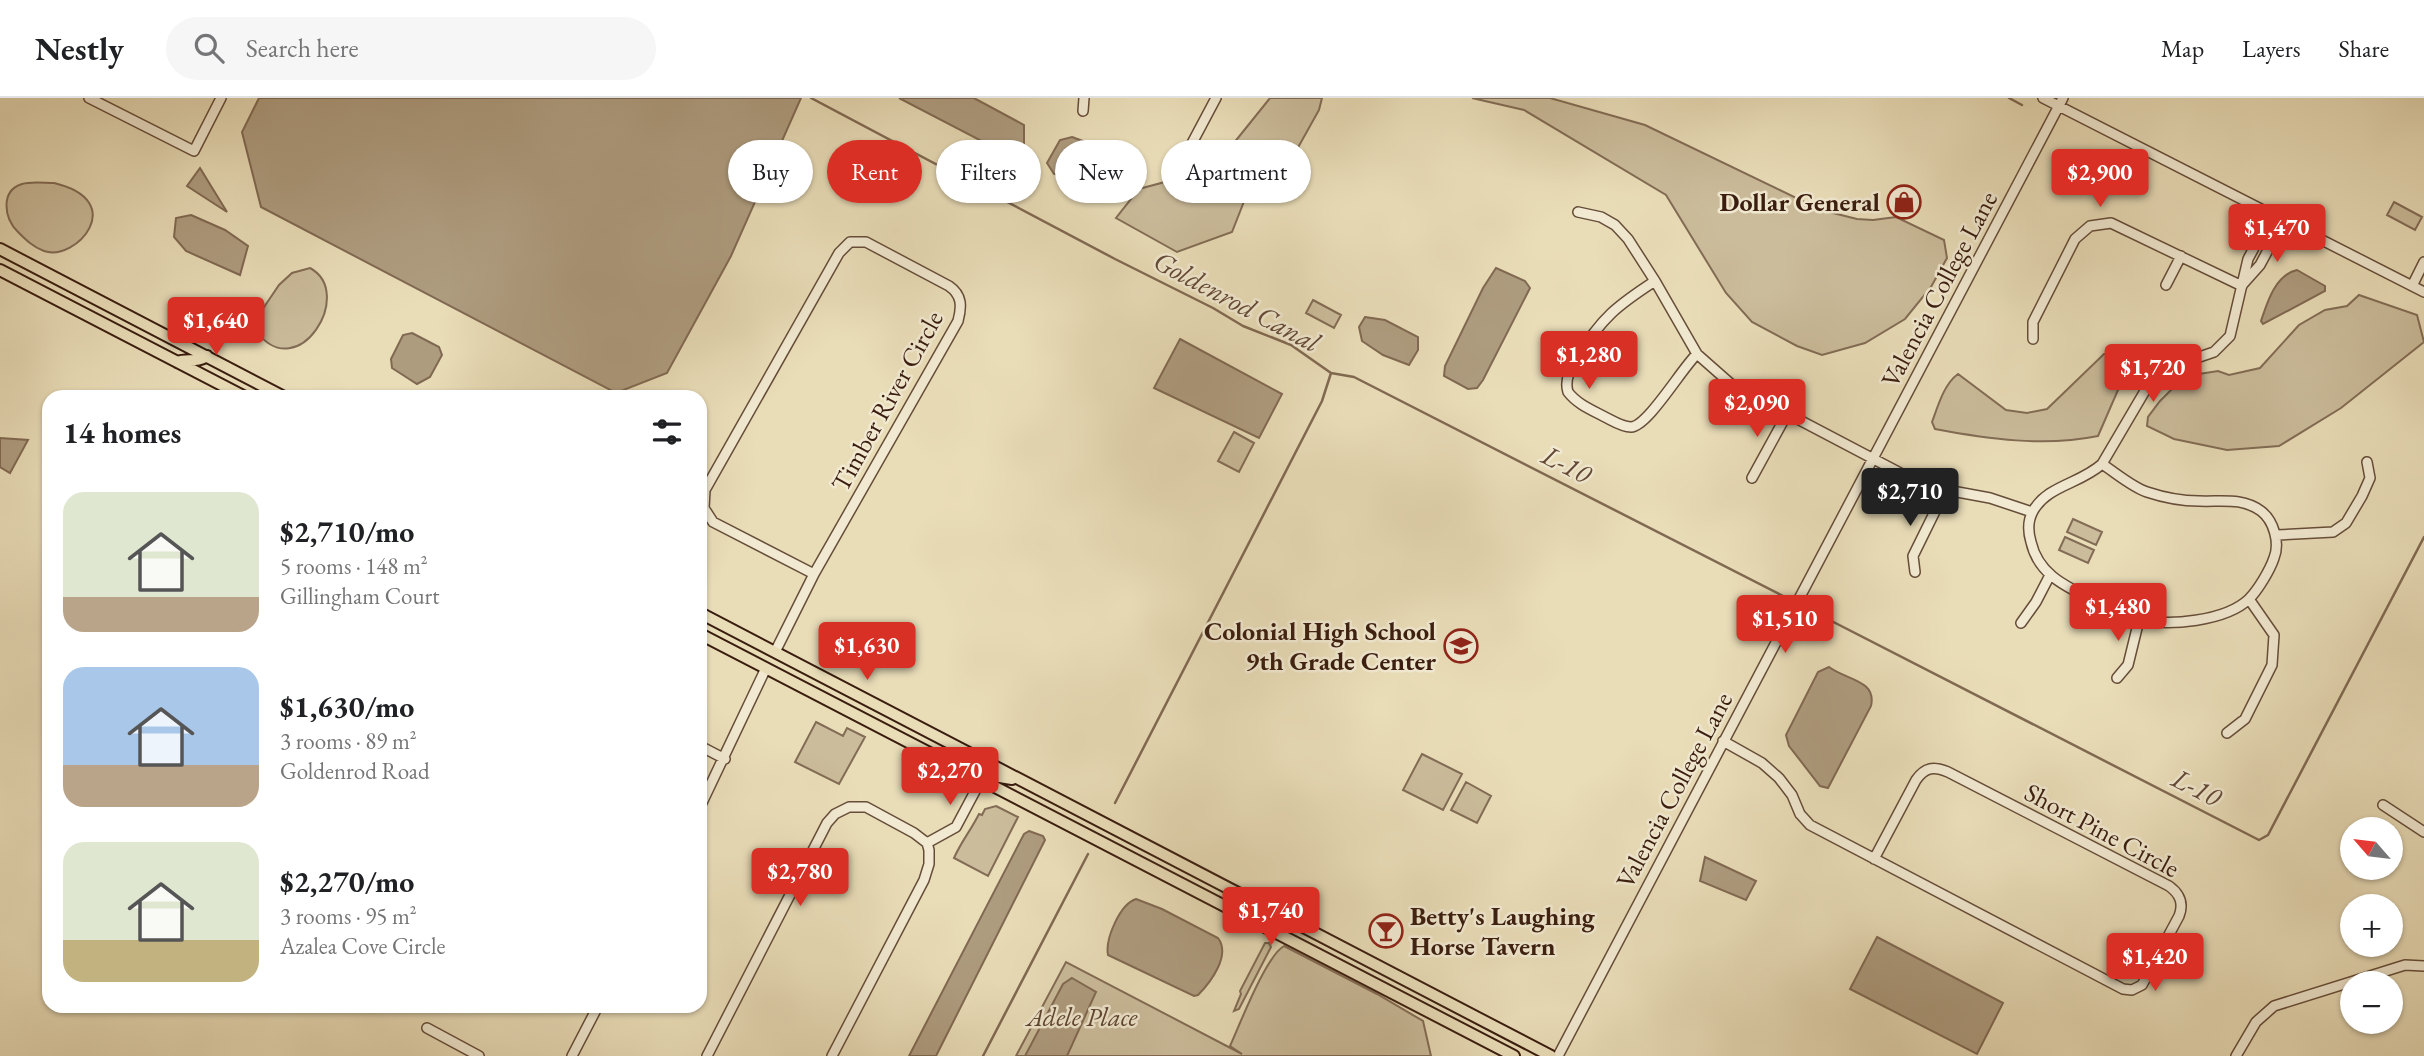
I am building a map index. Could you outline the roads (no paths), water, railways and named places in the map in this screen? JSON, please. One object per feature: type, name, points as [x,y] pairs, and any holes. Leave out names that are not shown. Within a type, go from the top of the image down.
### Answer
[{"type":"main road","points":[[0,249],[271,390]]},
{"type":"main road","points":[[0,270],[231,390]]},
{"type":"main road","points":[[177,362],[183,359],[198,360],[207,356]]},
{"type":"main road","points":[[209,379],[219,373],[236,372]]},
{"type":"main road","points":[[707,616],[1551,1056]]},
{"type":"main road","points":[[707,638],[1514,1056]]},
{"type":"main road","points":[[958,768],[989,762]]},
{"type":"main road","points":[[981,780],[994,776],[1019,778]]},
{"type":"main road","points":[[1253,920],[1258,916],[1280,913]]},
{"type":"street","points":[[89,98],[194,151],[221,98]]},
{"type":"street","points":[[1083,111],[1084,98]]},
{"type":"street","points":[[1194,140],[1216,98]]},
{"type":"street","points":[[2043,98],[2060,102],[2271,216],[2424,292]]},
{"type":"street","name":"Valencia College Lane","points":[[1558,1056],[2060,102]]},
{"type":"street","points":[[1578,212],[1601,217],[1615,225],[1628,239],[1656,281],[1697,354],[1731,384],[1916,481],[1945,491],[1990,498],[2032,512]]},
{"type":"street","points":[[2102,464],[2145,491],[2196,501],[2236,500],[2262,511],[2277,535],[2275,557],[2249,599],[2220,615],[2192,621],[2139,620],[2112,609],[2050,575],[2038,560],[2031,545],[2029,531],[2032,512],[2044,497],[2059,487],[2091,474],[2102,464],[2149,384],[2173,366],[2207,356],[2225,342],[2232,329],[2236,302],[2248,260],[2271,216]]},
{"type":"street","points":[[2242,286],[2260,265],[2283,222]]},
{"type":"street","points":[[2033,339],[2033,323],[2075,239],[2090,226],[2111,223],[2242,286]]},
{"type":"street","name":"Timber River Circle","points":[[707,486],[839,253],[850,242],[866,242],[957,292],[962,306],[958,321],[814,574],[775,652]]},
{"type":"street","points":[[2166,285],[2181,256]]},
{"type":"street","points":[[2412,286],[2424,262]]},
{"type":"street","points":[[1656,281],[1622,303],[1594,330],[1568,376],[1568,392],[1578,402],[1615,422],[1635,426],[1646,418],[1697,354]]},
{"type":"street","points":[[1752,478],[1787,414]]},
{"type":"street","points":[[2277,535],[2333,532],[2346,523],[2370,478],[2367,462]]},
{"type":"street","points":[[1915,572],[1913,556],[1945,491]]},
{"type":"street","name":"Timber River Circle","points":[[707,513],[713,522],[814,574]]},
{"type":"street","points":[[2021,623],[2050,575]]},
{"type":"street","points":[[2227,733],[2245,719],[2272,664],[2274,635],[2249,599]]},
{"type":"street","points":[[2117,678],[2127,665],[2139,620]]},
{"type":"street","points":[[707,794],[766,668]]},
{"type":"street","name":"Short Pine Circle","points":[[1723,741],[1762,763],[1779,778],[1800,814],[1810,825],[1874,859],[2128,990],[2140,987],[2144,982],[2179,916],[2181,907],[2178,894],[2169,886],[1948,772],[1934,768],[1926,769],[1916,780],[1874,859]]},
{"type":"street","points":[[707,750],[725,759]]},
{"type":"street","points":[[927,843],[956,827],[981,780]]},
{"type":"street","points":[[2383,805],[2424,832]]},
{"type":"street","points":[[707,1056],[827,823],[835,814],[849,807],[866,807],[927,843],[929,864],[924,880],[832,1056]]},
{"type":"street","points":[[2236,1056],[2256,1022],[2274,1006],[2404,965],[2424,966]]},
{"type":"street","points":[[572,1056],[594,1013]]},
{"type":"street","points":[[427,1028],[480,1056]]},
{"type":"waterway","name":"Goldenrod Canal","points":[[811,98],[1243,326],[1291,345],[1331,373],[1354,377],[1783,596]]},
{"type":"waterway","points":[[2009,98],[2022,105]]},
{"type":"waterway","name":"Goldenrod Canal","points":[[1115,803],[1322,401],[1331,373]]},
{"type":"waterway","name":"L-10","points":[[1810,610],[2259,840],[2268,835],[2424,537]]},
{"type":"waterway","name":"Goldenrod Canal","points":[[983,1056],[1088,854]]},
{"type":"place","name":"Dollar General","points":[[1904,202]]},
{"type":"place","name":"Colonial High School 9th Grade Center","points":[[1461,646]]},
{"type":"place","name":"Betty's Laughing Horse Tavern","points":[[1386,931]]},
{"type":"park label","name":"Adele Place","points":[[1082,1017]]}]
